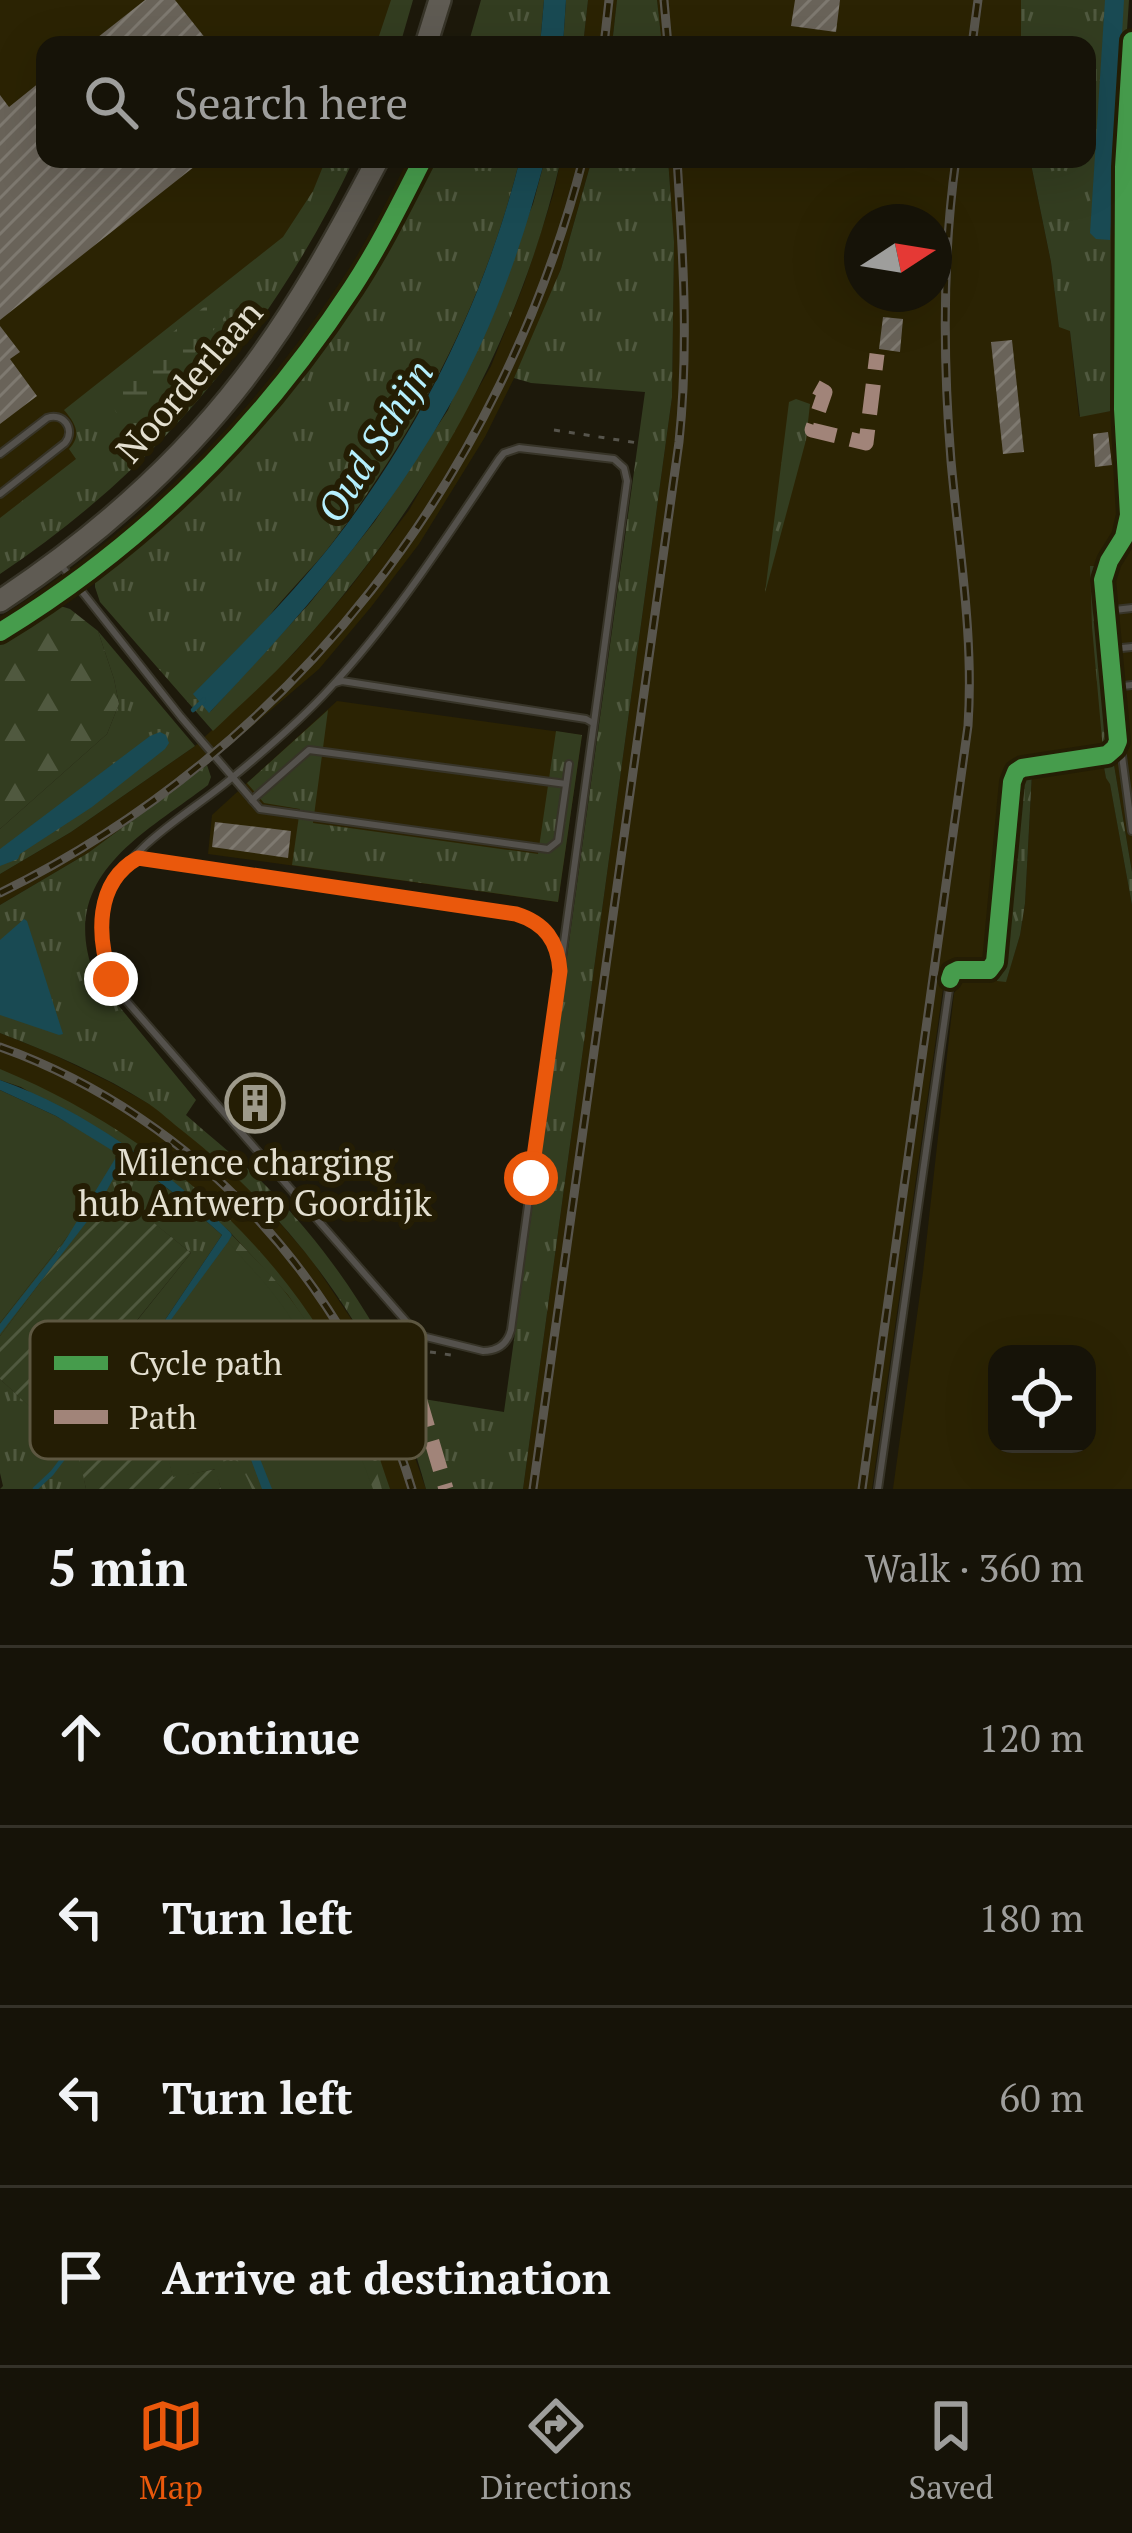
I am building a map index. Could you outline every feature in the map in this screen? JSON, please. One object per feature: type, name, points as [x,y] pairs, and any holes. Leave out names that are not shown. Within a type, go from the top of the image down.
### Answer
[{"type":"main road","points":[[429,36],[440,0]]},
{"type":"main road","name":"Noorderlaan","points":[[0,601],[116,514],[242,381],[315,274],[373,168]]},
{"type":"street","points":[[950,979],[958,970],[984,971],[995,962],[1016,772],[1111,753],[1125,723],[1114,688],[1104,571],[1124,537],[1130,514],[1124,436],[1124,167],[1132,41]]},
{"type":"lane","points":[[0,454],[46,418],[63,418],[69,427],[65,443],[0,494]]},
{"type":"lane","points":[[406,1321],[123,997],[111,979],[100,917],[109,892],[133,859],[233,777],[334,683],[421,578],[504,453],[518,448],[607,458],[620,463],[627,481],[509,1338],[490,1351],[426,1337]]},
{"type":"lane","points":[[58,562],[260,809],[548,849],[558,841],[568,764]]},
{"type":"lane","points":[[1106,611],[1132,608]]},
{"type":"lane","points":[[1110,650],[1132,647]]},
{"type":"lane","points":[[334,683],[588,719],[593,727]]},
{"type":"lane","points":[[1114,688],[1132,686]]},
{"type":"lane","points":[[1115,748],[1122,756],[1132,831]]},
{"type":"lane","points":[[252,800],[309,750],[566,784]]},
{"type":"lane","points":[[133,859],[516,914],[544,928],[559,955],[560,971]]},
{"type":"lane","points":[[878,1489],[950,979]]},
{"type":"path","points":[[554,430],[638,442]]},
{"type":"path","points":[[426,1352],[459,1357]]},
{"type":"shaded area","points":[[0,0],[399,0],[387,36],[36,36],[36,168],[334,168],[311,215],[0,554]]},
{"type":"shaded area","points":[[588,0],[617,0],[613,36],[584,36]]},
{"type":"shaded area","points":[[657,0],[1021,0],[1021,36],[661,36]]},
{"type":"shaded area","points":[[559,168],[589,168],[561,269],[485,437],[419,544],[371,607],[319,669],[195,775],[88,853],[0,905],[0,874],[71,832],[195,746],[295,652],[349,589],[409,510],[491,366]]},
{"type":"shaded area","points":[[669,168],[1032,168],[1059,326],[1070,330],[1079,416],[1129,408],[1132,434],[1132,872],[1113,759],[1103,763],[1132,905],[1132,1489],[893,1489],[954,993],[963,980],[971,978],[1006,981],[1025,903],[1032,772],[1098,764],[1096,752],[1010,763],[988,959],[982,963],[947,961],[872,1489],[523,1489],[672,397],[674,244]]},
{"type":"shaded area","points":[[337,701],[582,735],[558,902],[208,854],[212,815]]},
{"type":"shaded area","points":[[0,1033],[153,1106],[250,1188],[311,1259],[353,1321],[291,1321],[257,1261],[228,1230],[21,1087],[0,1080]]},
{"type":"shaded area","points":[[370,1459],[416,1459],[426,1489],[382,1489]]},
{"type":"green space","points":[[391,0],[413,0],[403,36],[379,36]]},
{"type":"green space","points":[[481,0],[544,0],[541,36],[471,36]]},
{"type":"green space","points":[[566,0],[588,0],[584,36],[564,36]]},
{"type":"green space","points":[[617,0],[657,0],[661,36],[613,36]]},
{"type":"green space","points":[[1021,0],[1129,0],[1118,165],[1116,410],[1080,417],[1070,331],[1059,327],[1032,168],[1096,168],[1096,36],[1021,36]]},
{"type":"green space","points":[[322,168],[349,168],[287,281],[206,391],[110,489],[0,574],[0,518],[76,459],[69,449],[76,430],[64,410],[283,237]]},
{"type":"green space","points":[[415,168],[517,168],[488,263],[421,406],[333,542],[267,619],[210,712],[309,604],[375,521],[448,410],[533,204],[543,168],[559,168],[520,294],[461,420],[426,480],[344,594],[288,659],[213,731],[100,602],[95,575],[164,526],[187,501],[215,454],[320,326],[384,230]]},
{"type":"green space","points":[[589,168],[669,168],[674,242],[672,397],[523,1489],[426,1489],[417,1459],[426,1459],[426,1399],[504,1412],[645,392],[514,378],[561,269]]},
{"type":"green space","points":[[219,295],[230,310],[131,431],[100,391]]},
{"type":"green space","points":[[796,399],[810,404],[806,440],[765,593],[789,402]]},
{"type":"green space","points":[[1090,566],[1096,566],[1111,734],[1103,750],[1092,627]]},
{"type":"green space","points":[[54,604],[70,609],[98,631],[119,704],[107,734],[0,829],[0,638]]},
{"type":"green space","points":[[98,631],[195,746],[71,832],[0,874],[0,829],[107,734],[119,704]]},
{"type":"green space","points":[[328,710],[313,823],[538,854],[556,731],[582,735],[558,902],[292,865],[300,809],[264,803],[247,783]]},
{"type":"green space","points":[[1113,759],[1132,872],[1132,905],[1103,762]]},
{"type":"green space","points":[[207,765],[208,785],[133,842],[96,886],[87,912],[86,942],[95,977],[196,1100],[186,1115],[292,1213],[371,1321],[353,1321],[301,1247],[265,1206],[149,1104],[95,1074],[0,1033],[0,905],[88,853]]},
{"type":"green space","points":[[1032,772],[1020,935],[1006,982],[997,981],[1018,787]]},
{"type":"green space","points":[[0,1069],[57,1095],[163,1162],[255,1246],[313,1321],[306,1321],[228,1230],[135,1153],[21,1087],[0,1080]]},
{"type":"green space","points":[[0,1090],[123,1155],[93,1204],[0,1323]]},
{"type":"green space","points":[[123,1155],[222,1235],[164,1321],[137,1321],[191,1253],[111,1189],[0,1336],[0,1323],[93,1204]]},
{"type":"green space","points":[[111,1188],[191,1253],[136,1321],[30,1321],[30,1407],[0,1379],[0,1336]]},
{"type":"green space","points":[[232,1235],[306,1321],[170,1321]]},
{"type":"green space","points":[[228,1242],[292,1321],[168,1321]]},
{"type":"green space","points":[[0,1379],[30,1407],[30,1459],[80,1459],[86,1489],[0,1489]]},
{"type":"green space","points":[[79,1459],[169,1459],[173,1477],[216,1469],[221,1489],[86,1489]]},
{"type":"green space","points":[[168,1459],[242,1459],[262,1489],[221,1489],[215,1469],[173,1478]]},
{"type":"green space","points":[[237,1459],[372,1459],[382,1489],[252,1489]]},
{"type":"green space","points":[[251,1459],[362,1459],[373,1489],[262,1489]]},
{"type":"green space","points":[[369,1459],[379,1459],[390,1489],[382,1489]]},
{"type":"water","points":[[544,0],[566,0],[564,36],[541,36]]},
{"type":"water","points":[[1105,0],[1124,0],[1110,240],[1096,239],[1090,233]]},
{"type":"water","points":[[517,168],[542,168],[505,287],[479,349],[423,450],[338,568],[209,713],[193,694],[331,545],[421,410],[468,313]]},
{"type":"water","points":[[160,732],[169,743],[165,749],[92,807],[18,859],[0,866],[0,849]]},
{"type":"water","points":[[24,919],[63,1034],[0,1015],[0,940]]},
{"type":"water","points":[[0,1080],[93,1125],[179,1186],[232,1235],[170,1321],[164,1321],[222,1235],[129,1159],[123,1161],[96,1210],[0,1334],[0,1324],[63,1244],[118,1154],[56,1116],[0,1090]]},
{"type":"water","points":[[251,1459],[260,1459],[272,1489],[262,1489]]},
{"type":"building","points":[[145,0],[175,0],[204,36],[99,36]]},
{"type":"building","points":[[795,0],[840,0],[836,32],[791,26]]},
{"type":"building","points":[[36,85],[36,168],[193,168],[0,320],[0,95],[9,107]]},
{"type":"building","points":[[883,317],[903,319],[900,352],[879,349]]},
{"type":"building","points":[[0,326],[20,352],[10,359],[37,396],[0,424]]},
{"type":"building","points":[[1012,340],[1024,452],[1003,454],[991,342]]},
{"type":"building","points":[[1108,432],[1112,465],[1095,467],[1093,434]]},
{"type":"building","points":[[215,822],[291,831],[288,858],[212,847]]},
{"type":"waterway","name":"Oud Schijn","points":[[193,710],[204,700]]},
{"type":"waterway","points":[[35,1489],[63,1459]]},
{"type":"railway","points":[[605,36],[609,0]]},
{"type":"railway","points":[[664,0],[667,36]]},
{"type":"railway","points":[[973,36],[978,0]]},
{"type":"railway","points":[[0,893],[106,833],[204,762],[292,681],[371,590],[440,492],[499,386],[547,275],[580,168]]},
{"type":"railway","points":[[533,1489],[679,442],[684,336],[678,168]]},
{"type":"railway","points":[[862,1489],[968,726],[967,626],[945,348],[955,168]]},
{"type":"railway","points":[[0,1047],[72,1078],[140,1118],[202,1165],[258,1220],[308,1280],[334,1321]]},
{"type":"railway","points":[[401,1459],[412,1489]]},
{"type":"marked path","points":[[816,387],[825,392],[812,430],[866,443],[877,354]]},
{"type":"marked path","points":[[426,1422],[446,1489]]},
{"type":"cycle path","points":[[950,979],[958,970],[989,970],[995,962],[1016,772],[1107,755],[1118,741],[1103,580],[1129,515],[1123,409],[1124,167],[1132,41]]},
{"type":"cycle path","points":[[0,632],[150,522],[238,435],[352,288],[418,168]]},
{"type":"place","name":"Milence charging hub Antwerp Goordijk","points":[[255,1103]]},
{"type":"route","points":[[111,979],[100,917],[121,872],[138,858],[531,918],[553,940],[560,971],[531,1178]]}]
